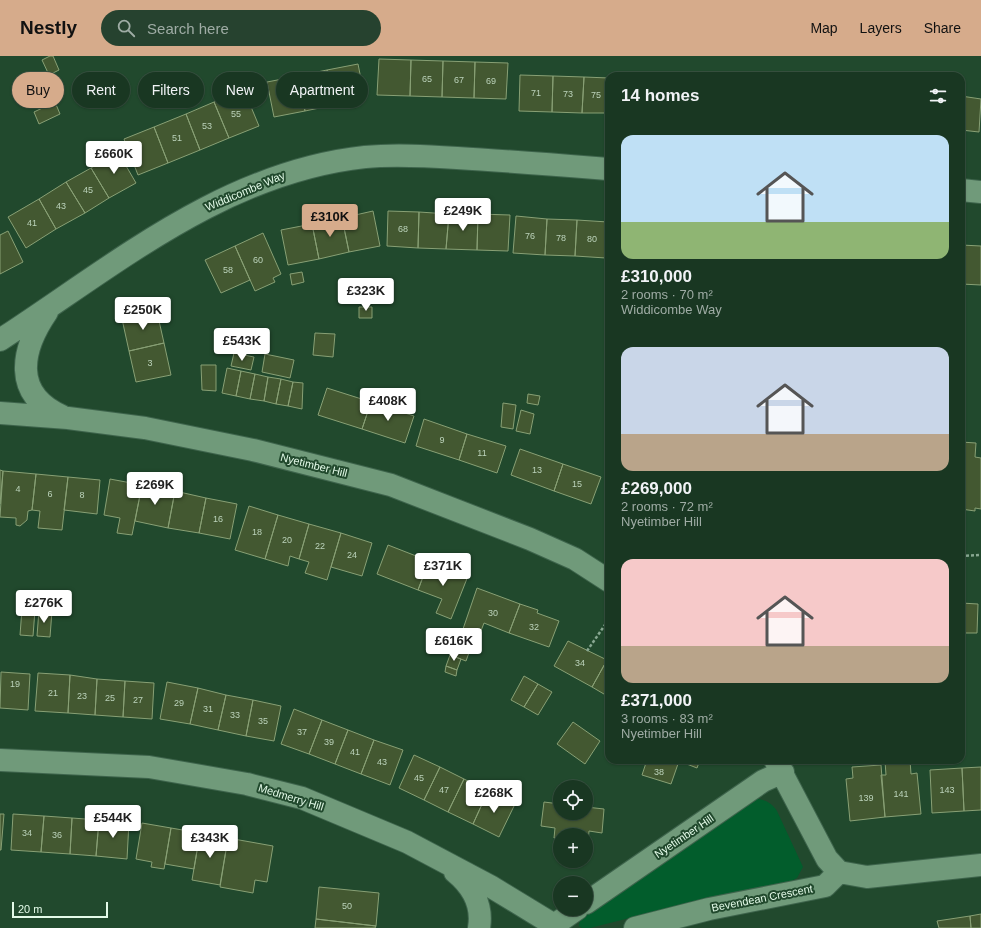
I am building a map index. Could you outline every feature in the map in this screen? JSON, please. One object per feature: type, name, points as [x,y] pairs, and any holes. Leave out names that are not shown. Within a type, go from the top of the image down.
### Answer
[{"type":"street","name":"Widdicombe Way","points":[[0,340],[136,249],[188,217],[239,192],[292,171],[365,157],[407,156],[470,158],[605,169]]},
{"type":"street","points":[[965,190],[981,192]]},
{"type":"street","name":"Widdicombe Way","points":[[51,306],[39,324],[29,344],[26,374],[33,394],[39,402],[52,411],[68,418]]},
{"type":"street","name":"Nyetimber Hill","points":[[0,413],[68,418],[145,428],[200,438],[253,450],[391,486],[530,539],[575,559],[605,578]]},
{"type":"street","name":"Medmerry Hill","points":[[0,760],[149,767],[247,784],[302,798],[407,842],[490,886],[554,927]]},
{"type":"street","name":"Nyetimber Hill","points":[[593,898],[763,781],[779,766],[827,859],[839,872]]},
{"type":"street","points":[[429,855],[453,870],[468,884],[476,898],[478,906],[479,928]]},
{"type":"street","points":[[839,872],[867,877],[981,865]]},
{"type":"street","name":"Bevendean Crescent","points":[[635,928],[709,909],[825,886],[839,872]]},
{"type":"street","points":[[554,927],[568,916]]},
{"type":"path","points":[[965,556],[981,555]]},
{"type":"path","points":[[587,651],[605,624]]},
{"type":"green space","points":[[755,799],[768,802],[777,811],[803,867],[797,878],[790,882],[673,907],[590,928],[582,928],[579,926],[580,918],[583,916],[593,916],[593,909]]},
{"type":"building","points":[[53,56],[59,70],[55,72],[48,72],[42,60]]},
{"type":"building","points":[[379,59],[411,60],[410,96],[377,95]]},
{"type":"building","points":[[411,60],[443,61],[442,97],[410,96]]},
{"type":"building","points":[[443,61],[475,62],[474,98],[442,97]]},
{"type":"building","points":[[475,62],[508,63],[506,99],[474,98]]},
{"type":"building","points":[[358,64],[360,72],[327,72],[327,70]]},
{"type":"building","points":[[327,70],[327,72],[317,72]]},
{"type":"building","points":[[520,75],[553,76],[552,112],[519,111]]},
{"type":"building","points":[[553,76],[584,77],[582,113],[552,112]]},
{"type":"building","points":[[584,77],[605,78],[605,113],[582,113]]},
{"type":"building","points":[[276,80],[276,108],[304,108],[305,111],[274,117],[268,82]]},
{"type":"building","points":[[965,97],[981,99],[979,132],[965,130]]},
{"type":"building","points":[[212,103],[212,108],[216,108],[229,138],[200,150],[186,114],[200,108],[204,108],[204,106]]},
{"type":"building","points":[[42,108],[58,108],[60,114],[39,124],[34,112]]},
{"type":"building","points":[[216,108],[252,108],[259,126],[229,138]]},
{"type":"building","points":[[304,108],[320,108],[305,111]]},
{"type":"building","points":[[186,114],[200,150],[168,163],[154,127]]},
{"type":"building","points":[[154,127],[168,163],[138,175],[124,139]]},
{"type":"building","points":[[118,152],[136,183],[109,198],[91,168]]},
{"type":"building","points":[[91,168],[109,198],[85,213],[66,182]]},
{"type":"building","points":[[66,182],[85,213],[56,229],[39,199]]},
{"type":"building","points":[[39,199],[56,229],[26,248],[8,217]]},
{"type":"building","points":[[373,211],[380,246],[349,252],[342,218]]},
{"type":"building","points":[[388,211],[419,212],[418,248],[387,246]]},
{"type":"building","points":[[419,212],[449,214],[446,249],[418,248]]},
{"type":"building","points":[[449,214],[478,214],[477,250],[446,249]]},
{"type":"building","points":[[478,214],[510,215],[508,251],[477,250]]},
{"type":"building","points":[[516,216],[547,219],[545,255],[513,253]]},
{"type":"building","points":[[342,218],[349,252],[319,259],[312,224]]},
{"type":"building","points":[[547,219],[577,220],[575,256],[545,255]]},
{"type":"building","points":[[577,220],[605,222],[605,258],[575,256]]},
{"type":"building","points":[[312,224],[319,259],[288,265],[281,230]]},
{"type":"building","points":[[8,231],[23,262],[0,274],[0,235]]},
{"type":"building","points":[[263,233],[281,274],[273,278],[275,282],[255,291],[235,246]]},
{"type":"building","points":[[965,245],[981,246],[981,285],[965,284]]},
{"type":"building","points":[[235,246],[250,280],[221,293],[205,260]]},
{"type":"building","points":[[302,272],[304,282],[292,285],[290,274]]},
{"type":"building","points":[[147,298],[149,310],[126,314],[123,303]]},
{"type":"building","points":[[359,307],[372,307],[372,318],[359,318]]},
{"type":"building","points":[[157,312],[164,343],[129,351],[122,319]]},
{"type":"building","points":[[315,333],[335,334],[333,357],[313,355]]},
{"type":"building","points":[[164,343],[171,375],[136,382],[129,351]]},
{"type":"building","points":[[234,353],[254,357],[251,370],[231,366]]},
{"type":"building","points":[[265,354],[294,360],[290,378],[262,372]]},
{"type":"building","points":[[201,365],[216,365],[216,391],[202,390]]},
{"type":"building","points":[[227,368],[241,371],[236,396],[222,393]]},
{"type":"building","points":[[241,371],[255,374],[250,399],[236,396]]},
{"type":"building","points":[[255,374],[268,377],[264,401],[250,399]]},
{"type":"building","points":[[268,377],[281,379],[276,404],[264,401]]},
{"type":"building","points":[[281,379],[293,382],[288,406],[276,404]]},
{"type":"building","points":[[293,382],[303,383],[302,409],[288,406]]},
{"type":"building","points":[[327,388],[371,402],[362,429],[318,415]]},
{"type":"building","points":[[528,394],[540,396],[538,405],[527,403]]},
{"type":"building","points":[[371,402],[414,416],[405,443],[362,429]]},
{"type":"building","points":[[503,403],[516,405],[513,429],[501,427]]},
{"type":"building","points":[[521,410],[534,414],[530,434],[516,431]]},
{"type":"building","points":[[424,419],[467,434],[459,460],[416,446]]},
{"type":"building","points":[[467,434],[506,446],[497,473],[459,460]]},
{"type":"building","points":[[965,442],[976,443],[975,457],[981,458],[981,509],[975,508],[975,511],[965,510]]},
{"type":"building","points":[[520,449],[563,464],[554,491],[511,475]]},
{"type":"building","points":[[563,464],[601,477],[591,504],[554,491]]},
{"type":"building","points":[[0,470],[3,471],[0,504]]},
{"type":"building","points":[[3,471],[36,474],[32,510],[28,511],[27,520],[20,526],[16,525],[16,518],[0,517]]},
{"type":"building","points":[[36,474],[68,477],[62,530],[38,528],[40,511],[32,510]]},
{"type":"building","points":[[68,477],[100,480],[97,514],[64,510]]},
{"type":"building","points":[[110,479],[142,485],[132,535],[117,533],[120,518],[104,515]]},
{"type":"building","points":[[142,485],[175,491],[168,528],[135,521]]},
{"type":"building","points":[[175,491],[206,498],[199,533],[168,528]]},
{"type":"building","points":[[206,498],[237,504],[230,539],[199,533]]},
{"type":"building","points":[[249,506],[278,515],[265,559],[235,550]]},
{"type":"building","points":[[278,515],[309,524],[299,559],[290,556],[288,566],[265,559]]},
{"type":"building","points":[[309,524],[341,533],[327,580],[305,573],[309,562],[299,559]]},
{"type":"building","points":[[341,533],[372,543],[362,576],[331,567]]},
{"type":"building","points":[[388,545],[429,561],[418,590],[377,574]]},
{"type":"building","points":[[429,561],[468,576],[451,619],[436,613],[442,599],[418,590]]},
{"type":"building","points":[[477,588],[520,604],[509,633],[484,623],[479,636],[463,629]]},
{"type":"building","points":[[965,603],[978,604],[977,633],[965,633]]},
{"type":"building","points":[[520,604],[538,610],[537,613],[559,621],[549,647],[509,633]]},
{"type":"building","points":[[22,609],[35,610],[33,636],[20,635]]},
{"type":"building","points":[[39,610],[52,611],[50,637],[37,636]]},
{"type":"building","points":[[568,641],[605,659],[605,664],[592,687],[554,666]]},
{"type":"building","points":[[455,642],[471,647],[466,661],[450,655]]},
{"type":"building","points":[[450,655],[461,659],[457,670],[446,666]]},
{"type":"building","points":[[605,664],[605,695],[592,687]]},
{"type":"building","points":[[446,666],[457,670],[456,676],[445,672]]},
{"type":"building","points":[[1,672],[30,674],[28,710],[0,708]]},
{"type":"building","points":[[38,673],[70,675],[68,713],[35,711]]},
{"type":"building","points":[[70,675],[97,679],[95,715],[68,713]]},
{"type":"building","points":[[524,676],[538,684],[524,707],[511,700]]},
{"type":"building","points":[[97,679],[125,681],[123,717],[95,715]]},
{"type":"building","points":[[125,681],[154,683],[152,719],[123,717]]},
{"type":"building","points":[[167,682],[198,688],[190,724],[160,719]]},
{"type":"building","points":[[538,684],[552,692],[538,715],[524,707]]},
{"type":"building","points":[[198,688],[226,695],[218,730],[190,724]]},
{"type":"building","points":[[226,695],[253,700],[246,736],[218,730]]},
{"type":"building","points":[[253,700],[281,706],[274,741],[246,736]]},
{"type":"building","points":[[294,709],[322,720],[309,754],[281,744]]},
{"type":"building","points":[[322,720],[348,730],[335,764],[309,754]]},
{"type":"building","points":[[573,722],[600,741],[585,764],[557,744]]},
{"type":"building","points":[[348,730],[374,740],[361,774],[335,764]]},
{"type":"building","points":[[374,740],[403,750],[390,785],[361,774]]},
{"type":"building","points":[[414,755],[440,767],[424,800],[399,788]]},
{"type":"building","points":[[646,764],[678,764],[671,784],[642,775]]},
{"type":"building","points":[[687,764],[698,764],[697,768]]},
{"type":"building","points":[[885,764],[910,764],[911,774],[917,773],[921,814],[885,817],[881,775],[886,775]]},
{"type":"building","points":[[881,765],[885,817],[850,821],[846,779],[853,778],[852,767]]},
{"type":"building","points":[[440,767],[464,779],[448,812],[424,800]]},
{"type":"building","points":[[981,767],[981,810],[964,811],[962,768]]},
{"type":"building","points":[[962,768],[964,811],[932,813],[930,770]]},
{"type":"building","points":[[464,779],[488,791],[473,824],[448,812]]},
{"type":"building","points":[[488,791],[515,804],[499,837],[473,824]]},
{"type":"building","points":[[544,802],[553,803],[553,820],[593,820],[593,808],[604,809],[602,833],[593,832],[593,828],[555,828],[541,826]]},
{"type":"building","points":[[0,814],[4,814],[1,850],[0,850]]},
{"type":"building","points":[[13,814],[44,816],[41,852],[11,850]]},
{"type":"building","points":[[44,816],[72,818],[70,854],[41,852]]},
{"type":"building","points":[[72,818],[99,820],[96,856],[70,854]]},
{"type":"building","points":[[99,820],[129,822],[127,859],[96,856]]},
{"type":"building","points":[[142,823],[171,828],[164,869],[151,867],[152,862],[136,859]]},
{"type":"building","points":[[171,828],[200,833],[194,869],[165,864]]},
{"type":"building","points":[[200,833],[228,838],[220,885],[192,880]]},
{"type":"building","points":[[228,838],[273,846],[267,882],[255,880],[253,893],[220,887]]},
{"type":"building","points":[[319,887],[379,893],[376,926],[316,919]]},
{"type":"building","points":[[981,914],[981,928],[971,928],[970,916]]},
{"type":"building","points":[[970,916],[971,928],[939,928],[937,921]]},
{"type":"building","points":[[316,919],[376,926],[375,928],[315,928]]}]
